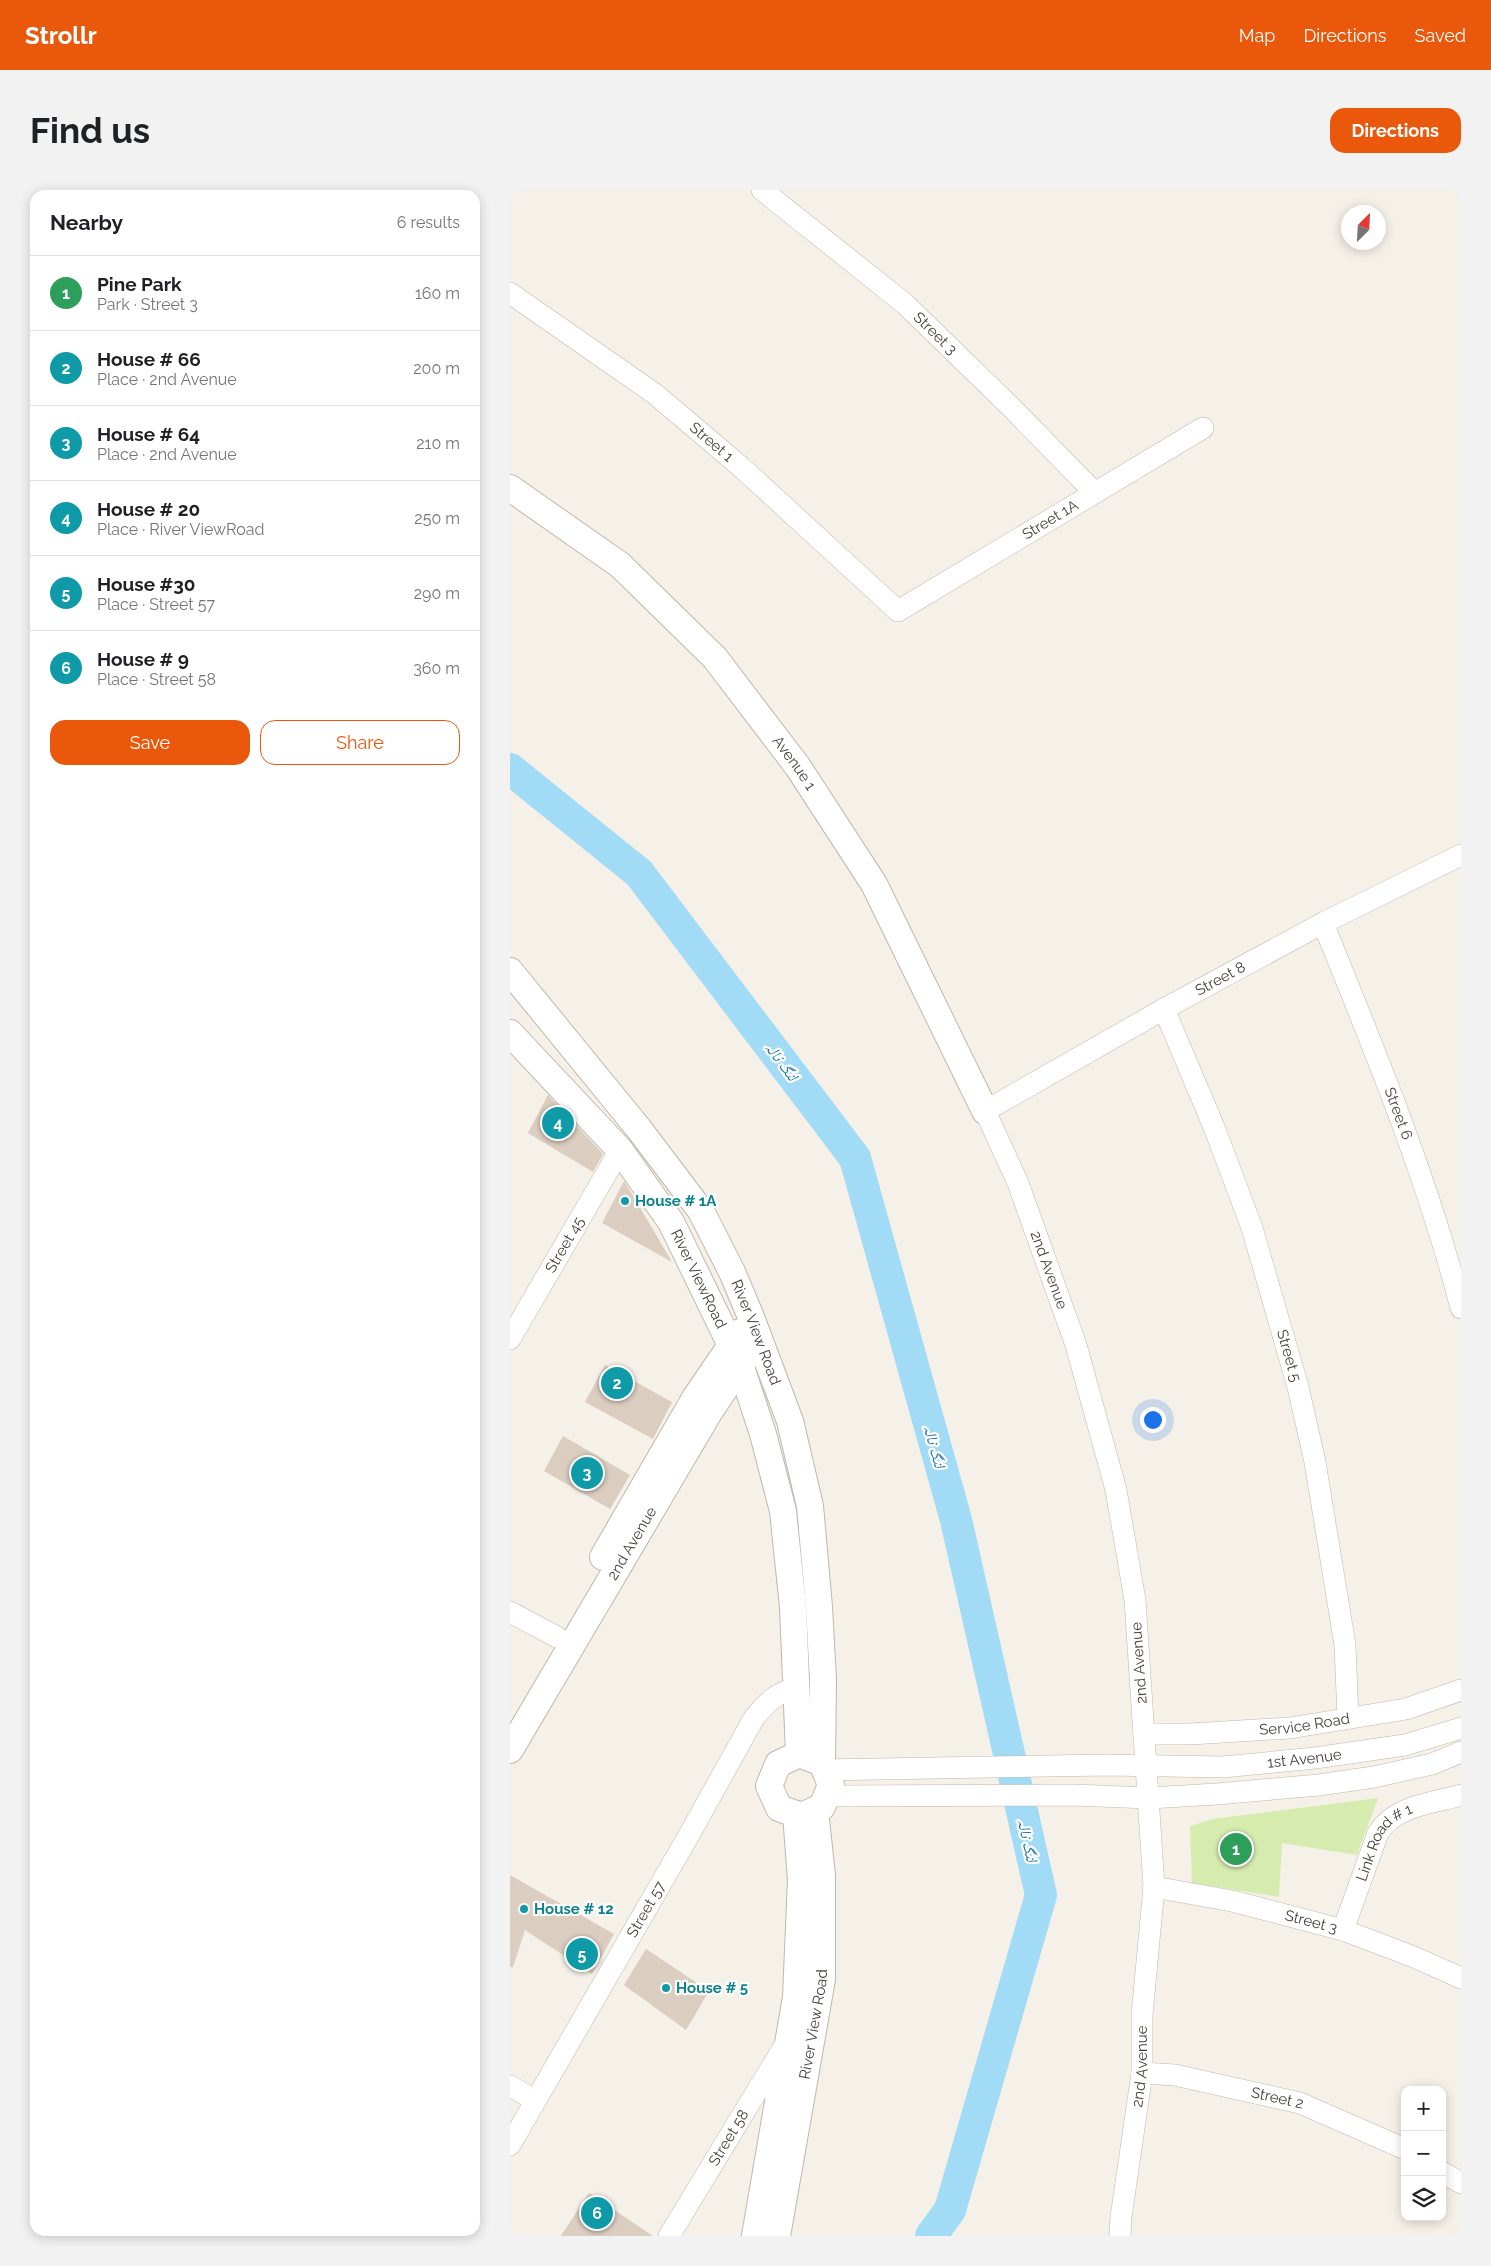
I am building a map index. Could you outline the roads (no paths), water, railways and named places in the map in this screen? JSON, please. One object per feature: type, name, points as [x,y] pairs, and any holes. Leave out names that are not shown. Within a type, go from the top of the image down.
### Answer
[{"type":"street","name":"Street 3","points":[[762,190],[905,304],[1012,408],[1095,493]]},
{"type":"street","name":"Street 1","points":[[510,293],[655,394],[755,480],[898,611]]},
{"type":"street","name":"Street 1A","points":[[898,611],[1203,428]]},
{"type":"street","name":"Avenue 1","points":[[510,488],[620,565],[715,658],[798,767],[874,884],[985,1111]]},
{"type":"street","name":"Street 8","points":[[985,1111],[1164,1009],[1323,924],[1461,854]]},
{"type":"street","name":"Street 6","points":[[1323,924],[1368,1033],[1423,1180],[1461,1308]]},
{"type":"street","name":"River View Road","points":[[510,971],[639,1129],[701,1210],[732,1272],[755,1328],[790,1421],[810,1506],[822,1671],[822,1764]]},
{"type":"street","name":"Street 5","points":[[1164,1009],[1214,1127],[1252,1228],[1298,1387],[1315,1462],[1345,1645],[1348,1718]]},
{"type":"street","name":"River ViewRoad","points":[[510,1033],[620,1150],[671,1222],[735,1354]]},
{"type":"street","name":"2nd Avenue","points":[[985,1111],[1018,1183],[1076,1345],[1116,1490],[1135,1600],[1154,1887],[1142,2015],[1142,2073],[1121,2217],[1120,2236]]},
{"type":"street","name":"Street 45","points":[[510,1339],[620,1150]]},
{"type":"street","name":"2nd Avenue","points":[[510,1718],[695,1398],[735,1354],[755,1328]]},
{"type":"street","name":"2nd Avenue","points":[[510,1750],[735,1354]]},
{"type":"street","name":"River View Road","points":[[735,1354],[763,1434],[783,1511],[793,1607],[797,1688],[822,1764]]},
{"type":"street","points":[[510,1612],[557,1637]]},
{"type":"street","name":"Street 57","points":[[510,2145],[689,1835],[754,1718],[766,1703],[782,1691],[797,1688]]},
{"type":"street","name":"Service Road","points":[[1144,1734],[1190,1734],[1290,1728],[1406,1709],[1461,1690]]},
{"type":"street","name":"1st Avenue","points":[[822,1764],[1223,1766],[1315,1758],[1405,1745],[1461,1728]]},
{"type":"street","name":"1st Avenue","points":[[821,1804],[1074,1795],[1148,1798],[1319,1785],[1374,1777],[1432,1764],[1461,1752]]},
{"type":"street","points":[[778,1764],[822,1764],[831,1785],[821,1804],[779,1808],[769,1786],[778,1764]]},
{"type":"street","name":"Link Road # 1","points":[[1344,1930],[1378,1833],[1386,1821],[1401,1811],[1461,1795]]},
{"type":"street","name":"River View Road","points":[[755,2236],[796,1997],[802,1880],[821,1804]]},
{"type":"street","name":"River View Road","points":[[777,2236],[822,1979],[821,1804]]},
{"type":"street","name":"Street 3","points":[[1154,1887],[1232,1901],[1344,1930],[1414,1957],[1461,1978]]},
{"type":"street","name":"Street 58","points":[[669,2236],[789,2039]]},
{"type":"street","name":"Street 2","points":[[1142,2073],[1175,2075],[1300,2103],[1401,2147]]},
{"type":"street","points":[[510,2086],[535,2100]]},
{"type":"street","points":[[1446,2174],[1461,2183]]},
{"type":"waterway","name":"لنگ نالہ","points":[[510,769],[639,873],[855,1158],[956,1520],[1041,1895],[950,2210],[931,2236]]},
{"type":"place","name":"House # 20","points":[[558,1123]]},
{"type":"place","name":"House # 1A","points":[[625,1201]]},
{"type":"place","name":"House # 66","points":[[617,1383]]},
{"type":"place","name":"House # 64","points":[[587,1473]]},
{"type":"place","name":"Pine Park","points":[[1236,1849]]},
{"type":"place","name":"House # 12","points":[[524,1909]]},
{"type":"place","name":"House #30","points":[[582,1954]]},
{"type":"place","name":"House # 5","points":[[666,1988]]},
{"type":"place","name":"House # 9","points":[[597,2213]]}]
